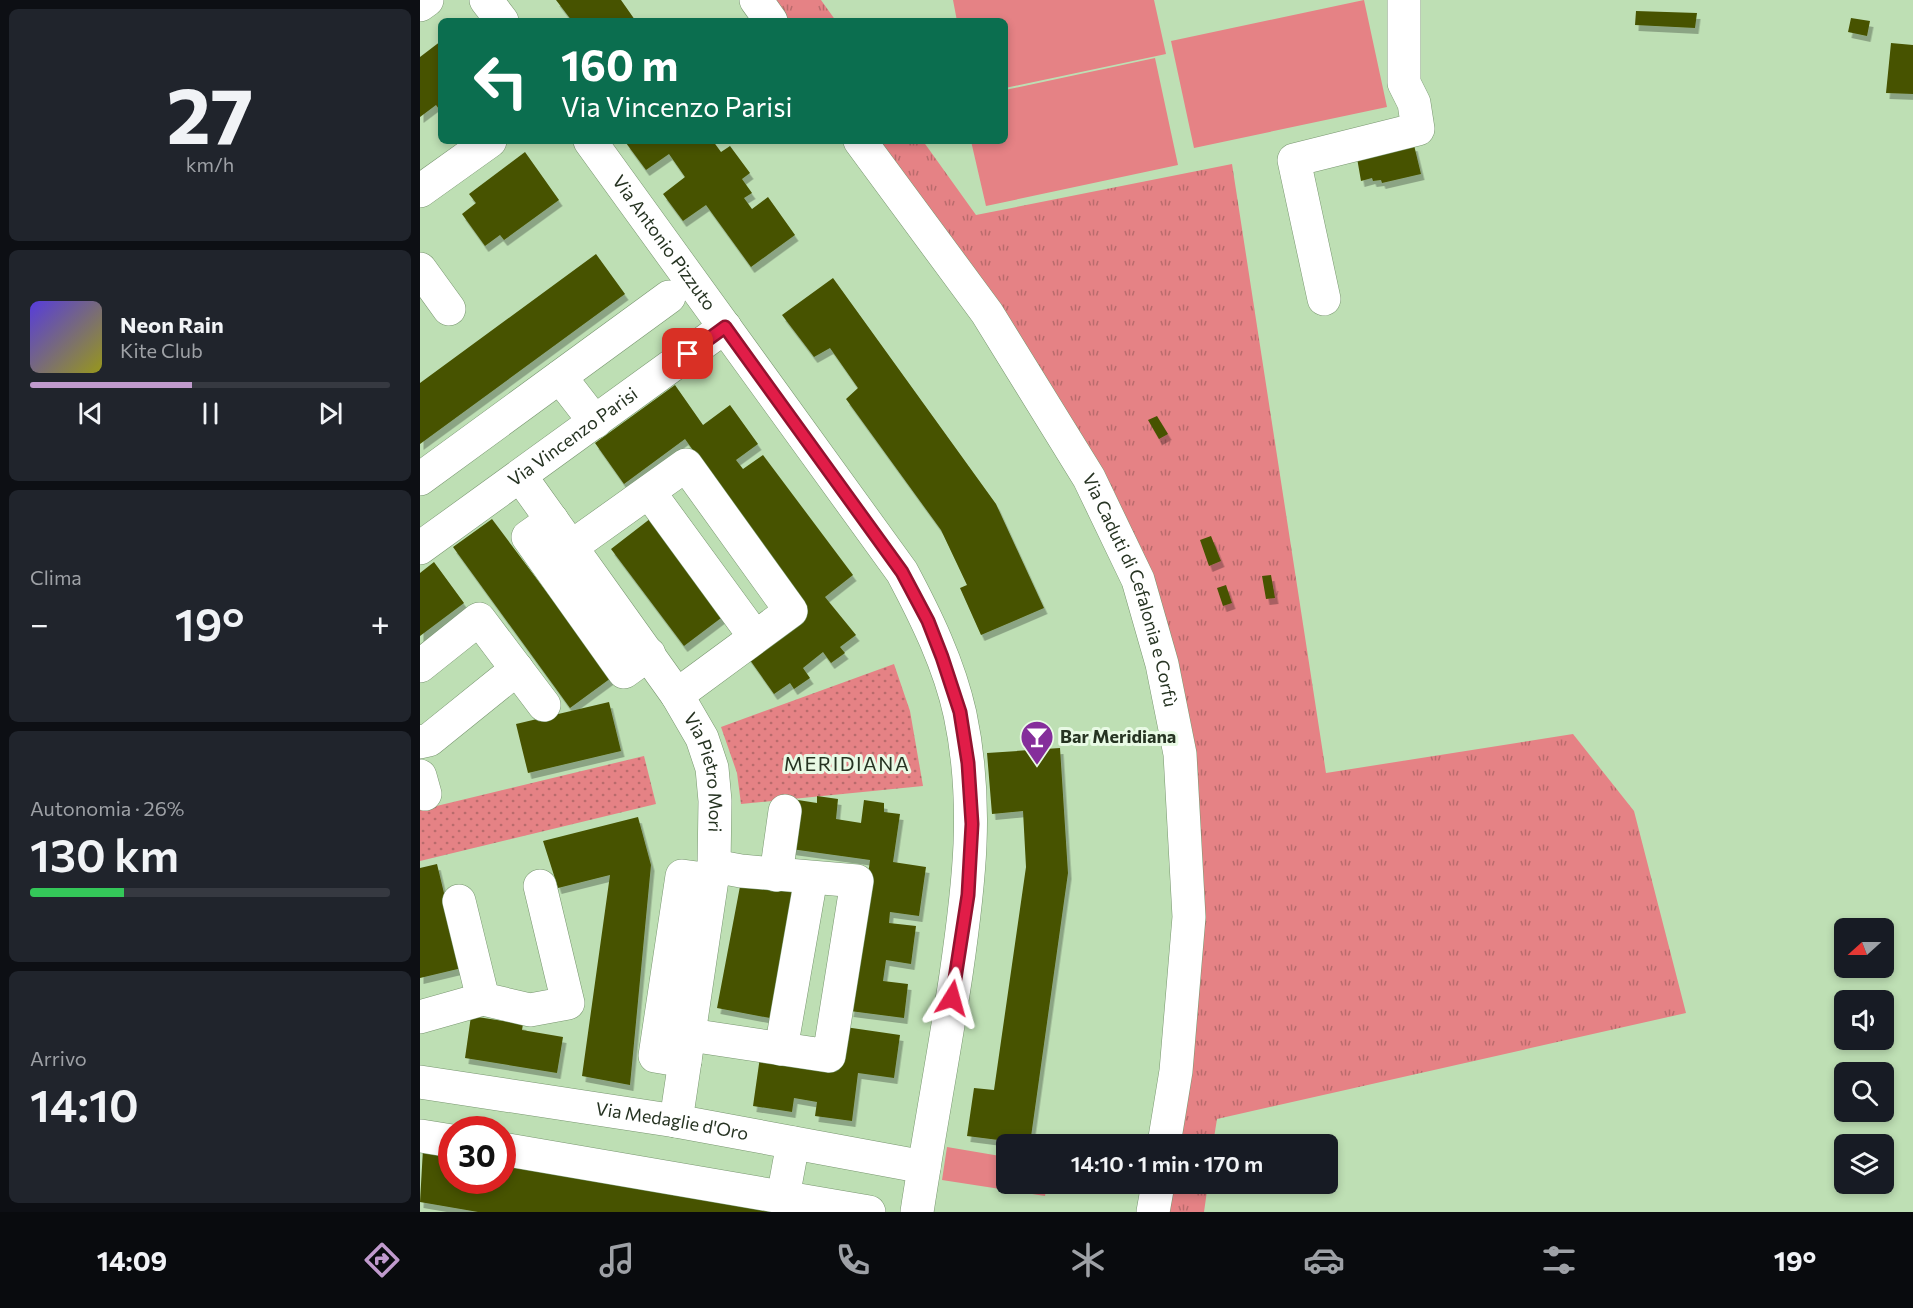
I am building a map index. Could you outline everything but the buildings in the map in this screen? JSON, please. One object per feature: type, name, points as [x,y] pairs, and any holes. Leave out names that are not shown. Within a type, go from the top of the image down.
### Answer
[{"type":"street","points":[[486,0],[500,18]]},
{"type":"street","points":[[756,0],[769,18]]},
{"type":"street","points":[[1324,299],[1294,160],[1418,129],[1414,104],[1404,83],[1404,0]]},
{"type":"street","points":[[420,191],[486,144]]},
{"type":"street","name":"Via Antonio Pizzuto","points":[[592,144],[902,572],[928,621],[960,712],[968,763],[972,849],[949,1019],[917,1212]]},
{"type":"street","name":"Via Caduti di Cefalonia e Corfù","points":[[862,144],[987,313],[1089,478],[1138,580],[1162,664],[1180,754],[1189,917],[1176,1071],[1166,1134]]},
{"type":"street","points":[[420,269],[449,309]]},
{"type":"street","points":[[420,479],[669,297]]},
{"type":"street","name":"Via Vincenzo Parisi","points":[[420,548],[725,327]]},
{"type":"street","points":[[560,377],[595,422]]},
{"type":"street","points":[[571,547],[686,465],[791,610],[677,694]]},
{"type":"street","name":"Via Pietro Mori","points":[[520,477],[677,694],[702,738],[712,768],[715,801],[713,873]]},
{"type":"street","points":[[649,492],[755,637]]},
{"type":"street","points":[[552,520],[528,537],[624,672],[649,654]]},
{"type":"street","points":[[420,666],[479,619],[544,705]]},
{"type":"street","points":[[420,742],[429,740],[517,669]]},
{"type":"street","points":[[776,875],[785,811]]},
{"type":"street","points":[[713,873],[776,875],[857,881],[829,1056],[781,1049],[688,1048],[655,1056],[682,876],[713,873]]},
{"type":"street","points":[[781,1049],[811,878]]},
{"type":"street","points":[[420,1017],[483,999],[530,1010],[568,1004],[540,886]]},
{"type":"street","points":[[459,901],[483,999]]},
{"type":"street","points":[[676,1121],[688,1048]]},
{"type":"street","name":"Via Medaglie d'Oro","points":[[420,1082],[526,1100],[676,1121],[924,1167]]},
{"type":"street","points":[[516,1129],[526,1100]]},
{"type":"street","points":[[421,1136],[438,1139]]},
{"type":"street","points":[[783,1197],[794,1143]]},
{"type":"street","points":[[516,1151],[869,1212]]},
{"type":"street","points":[[1153,1212],[1156,1194]]},
{"type":"green space","points":[[756,0],[821,0],[834,18],[769,18]]},
{"type":"green space","points":[[953,0],[1154,0],[1166,54],[1008,87],[1008,18],[956,18]]},
{"type":"green space","points":[[1364,0],[1387,107],[1194,148],[1171,41]]},
{"type":"green space","points":[[1155,58],[1178,165],[986,206],[972,144],[1008,144],[1008,89]]},
{"type":"green space","points":[[862,144],[925,144],[976,215],[1232,164],[1326,773],[1573,734],[1634,811],[1686,1013],[1217,1119],[1215,1134],[1165,1134],[1189,917],[1137,577]]},
{"type":"green space","points":[[894,664],[910,711],[923,786],[741,804],[737,773],[721,727]]},
{"type":"green space","points":[[644,756],[656,804],[420,861],[420,810]]},
{"type":"green space","points":[[947,1147],[996,1155],[996,1188],[942,1180]]},
{"type":"green space","points":[[1156,1194],[1207,1194],[1204,1212],[1153,1212]]},
{"type":"place","name":"Bar Meridiana","points":[[1037,766]]},
{"type":"district","name":"MERIDIANA","points":[[847,764]]},
{"type":"route","points":[[688,354],[725,327],[902,572],[928,621],[960,712],[970,790],[972,849],[968,895],[952,998]]}]
